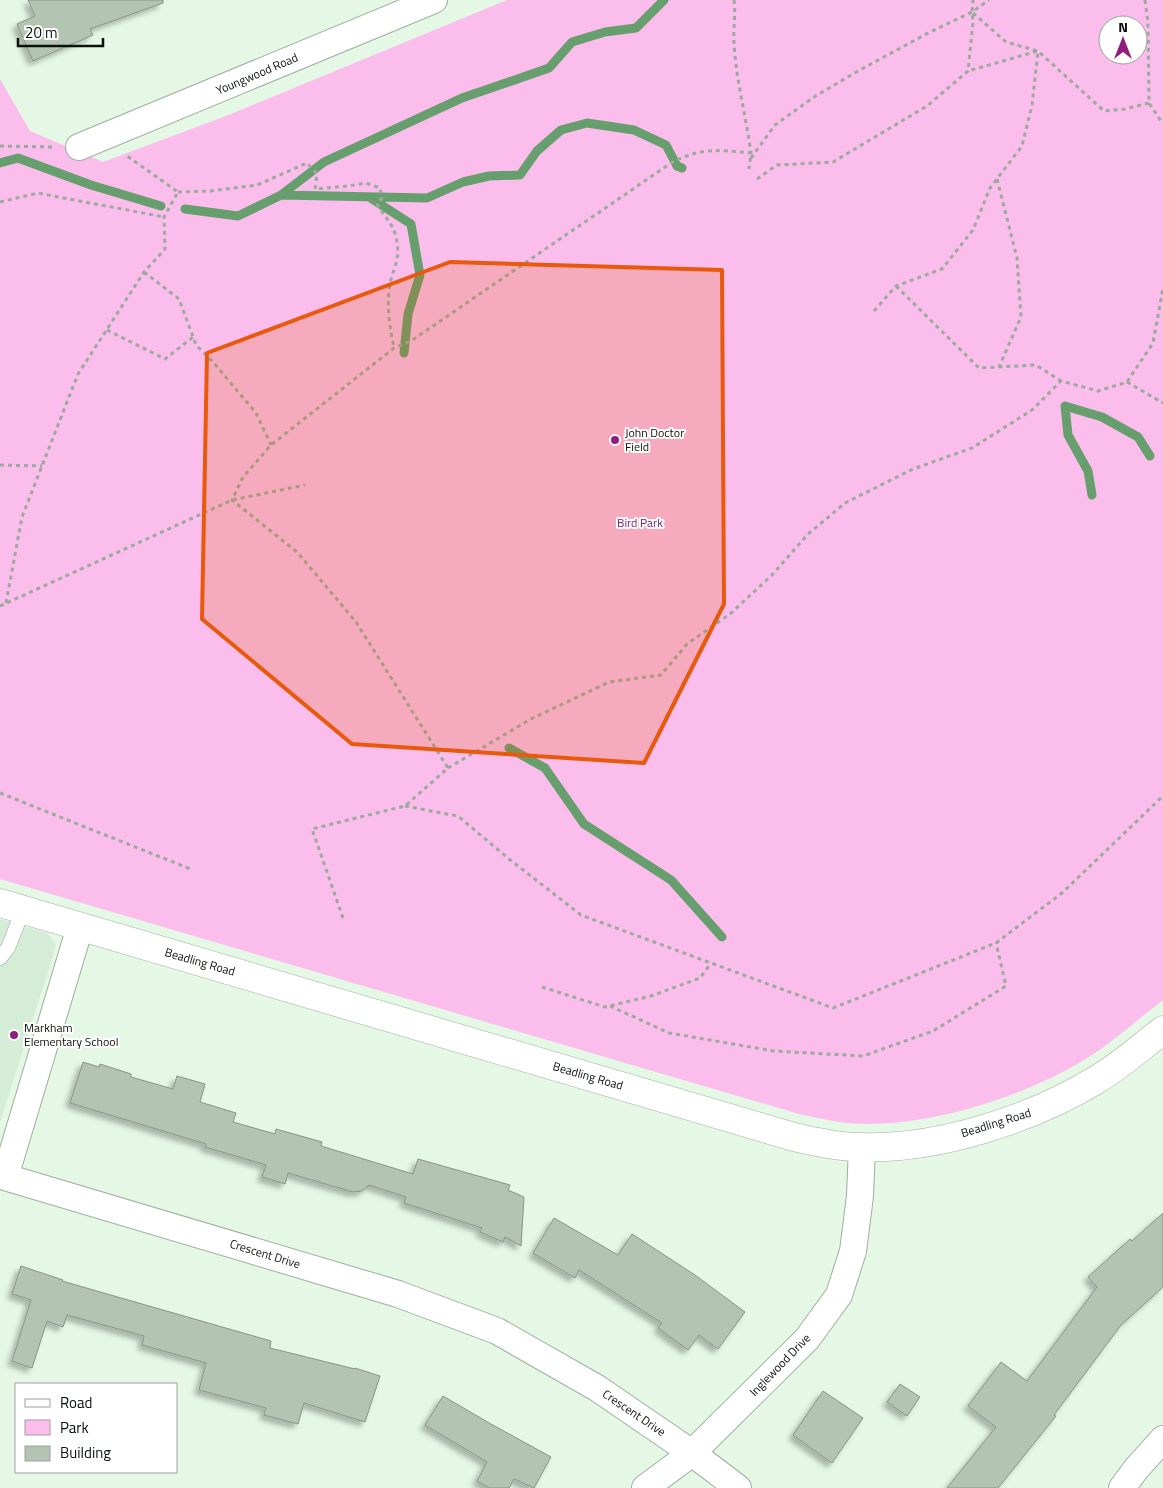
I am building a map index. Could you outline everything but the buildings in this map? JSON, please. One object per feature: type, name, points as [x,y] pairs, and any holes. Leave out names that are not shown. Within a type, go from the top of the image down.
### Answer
[{"type":"street","name":"Youngwood Road","points":[[91,143],[434,0]]},
{"type":"street","name":"Beadling Road","points":[[12,906],[794,1137],[829,1144],[862,1147],[901,1146],[980,1130],[1025,1115],[1065,1098],[1097,1079],[1163,1030]]},
{"type":"street","name":"Crescent Drive","points":[[80,927],[5,1177],[398,1294],[497,1331],[597,1388],[692,1453],[738,1488]]},
{"type":"street","name":"Inglewood Drive","points":[[645,1488],[692,1453],[807,1339],[839,1295],[853,1251],[860,1196],[862,1147]]},
{"type":"street","points":[[1122,1488],[1163,1439]]},
{"type":"lane","points":[[0,958],[8,948],[12,906]]},
{"type":"path","points":[[734,0],[734,41],[738,80],[747,123],[751,156],[749,169]]},
{"type":"path","points":[[968,72],[974,22],[972,12],[973,0]]},
{"type":"path","points":[[751,156],[775,125],[814,97],[858,70],[972,12],[989,0]]},
{"type":"path","points":[[1145,0],[1148,22],[1149,104],[1163,124]]},
{"type":"path","points":[[972,12],[1006,42],[1038,51],[1104,110],[1125,109],[1149,104]]},
{"type":"path","points":[[757,179],[777,165],[833,162],[927,106],[968,72],[1038,51]]},
{"type":"path","points":[[874,311],[896,286],[942,269],[973,230],[990,188],[1022,146],[1032,105],[1038,51]]},
{"type":"path","points":[[0,146],[91,143],[178,192],[210,191],[257,185],[307,163],[317,174],[315,189],[366,183],[380,188],[382,196],[378,203],[382,213],[391,222],[397,238],[398,256],[389,289],[389,327],[394,348]]},
{"type":"path","points":[[232,500],[243,478],[271,444],[394,348],[411,340],[671,163],[695,153],[716,150],[751,156]]},
{"type":"path","points":[[997,178],[1017,258],[1021,316],[999,367]]},
{"type":"path","points":[[6,603],[22,517],[78,374],[144,272],[165,249],[164,217],[178,192]]},
{"type":"path","points":[[0,202],[38,193],[164,217]]},
{"type":"path","points":[[144,272],[179,299],[196,345],[213,362],[256,414],[271,444]]},
{"type":"path","points":[[896,286],[979,368],[1036,366],[1060,381],[1098,391],[1128,382],[1153,343],[1163,288]]},
{"type":"path","points":[[107,330],[165,359],[193,337]]},
{"type":"path","points":[[405,806],[448,768],[531,719],[609,682],[661,674],[687,644],[730,614],[772,575],[807,535],[845,503],[913,468],[972,448],[1032,410],[1060,381]]},
{"type":"path","points":[[1128,382],[1163,403]]},
{"type":"path","points":[[0,464],[42,466]]},
{"type":"path","points":[[0,606],[232,500],[305,484]]},
{"type":"path","points":[[232,500],[297,552],[356,622],[448,768]]},
{"type":"path","points":[[0,793],[193,870]]},
{"type":"path","points":[[343,918],[312,829],[405,806],[458,816],[509,859],[581,915],[833,1008],[996,943],[1062,893],[1163,796]]},
{"type":"path","points":[[610,1006],[669,1034],[774,1051],[863,1056],[933,1031],[1006,986],[996,943]]},
{"type":"path","points":[[542,987],[605,1007],[651,996],[700,978],[711,962]]},
{"type":"highlighted area","points":[[450,262],[722,270],[724,604],[644,763],[352,744],[202,619],[207,353]]},
{"type":"shaded area","name":"Markham Elementary School","points":[[0,919],[48,933],[56,946],[0,1123]]},
{"type":"green space","name":"Bird Park","points":[[507,0],[1163,0],[1163,1000],[1084,1060],[1061,1073],[1008,1096],[980,1106],[922,1119],[894,1123],[850,1123],[799,1114],[0,879],[0,79],[30,131],[103,162],[226,116]]},
{"type":"waterway","points":[[185,209],[238,216],[281,195],[324,162],[462,98],[549,68],[572,42],[605,32],[636,28],[664,0]]},
{"type":"waterway","points":[[281,195],[427,198],[463,182],[489,176],[520,175],[537,151],[561,130],[587,123],[634,130],[666,145],[677,166],[682,168]]},
{"type":"waterway","points":[[0,163],[18,158],[91,185],[161,206]]},
{"type":"waterway","points":[[369,197],[411,224],[420,275],[408,314],[404,353]]},
{"type":"waterway","points":[[1092,495],[1088,471],[1068,435],[1065,406],[1102,417],[1138,437],[1150,456]]},
{"type":"waterway","points":[[509,748],[545,768],[584,824],[671,880],[722,937]]},
{"type":"place","name":"John Doctor Field","points":[[615,440]]},
{"type":"place","name":"Markham Elementary School","points":[[14,1035]]}]
